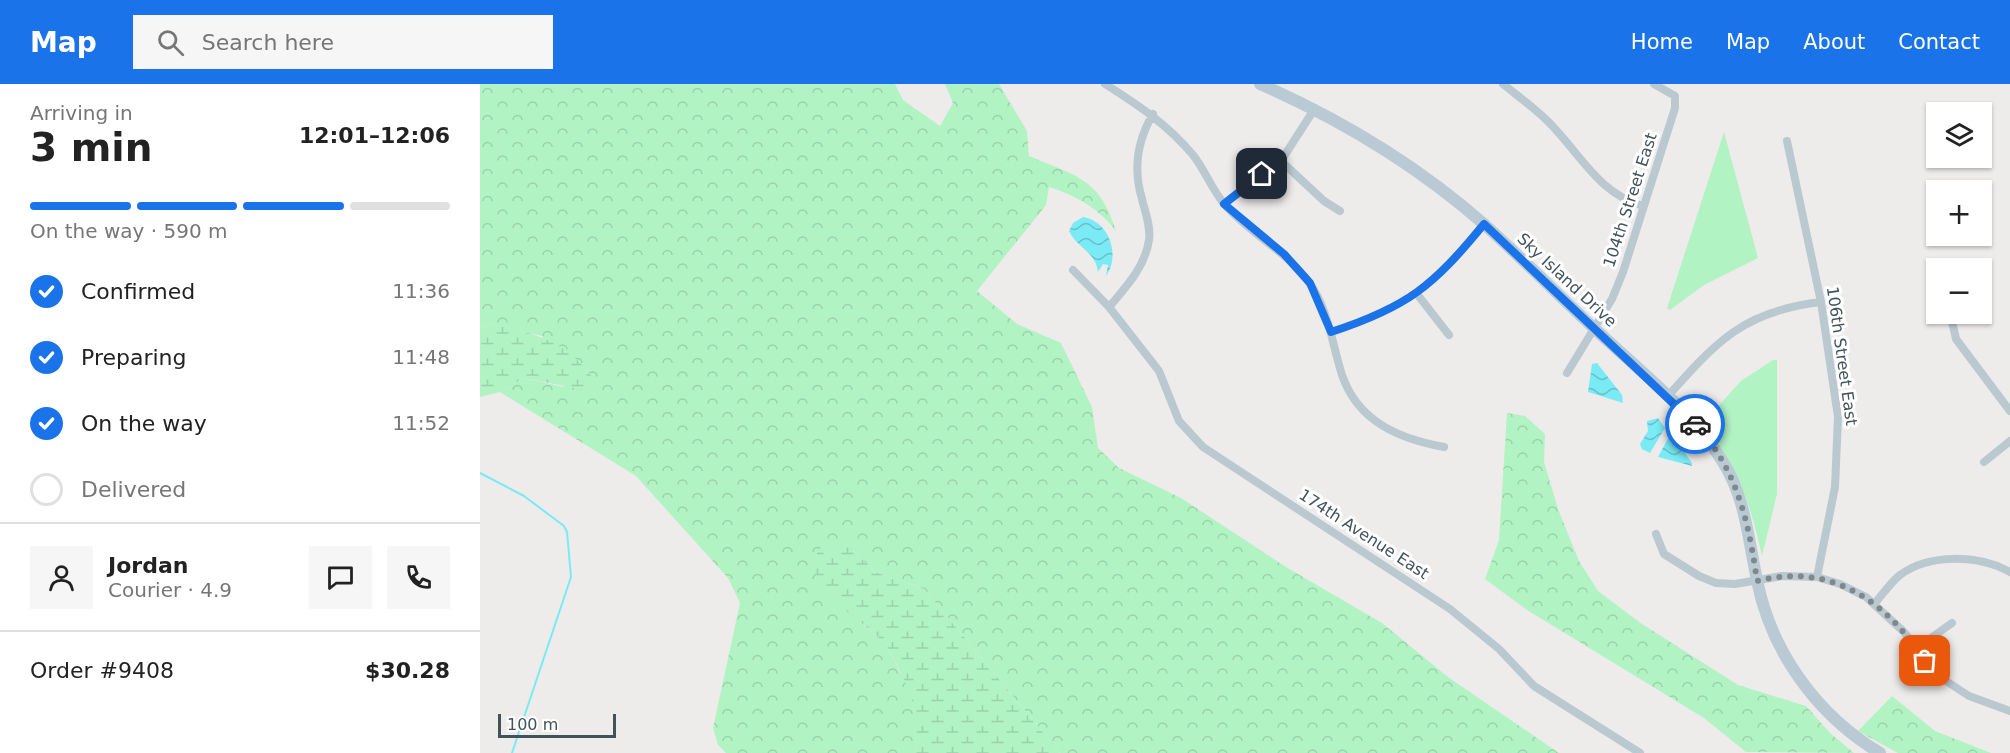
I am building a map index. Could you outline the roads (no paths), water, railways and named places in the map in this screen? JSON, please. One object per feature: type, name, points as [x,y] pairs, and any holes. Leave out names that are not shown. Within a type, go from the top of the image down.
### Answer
[{"type":"street","points":[[1105,84],[1153,114],[1194,157],[1224,204],[1284,254],[1310,283],[1331,332],[1343,377],[1364,411],[1380,426],[1398,436],[1444,447]]},
{"type":"street","name":"Sky Island Drive","points":[[1260,84],[1315,108],[1410,167],[1484,224],[1668,396],[1705,435],[1736,487],[1745,510],[1757,581],[1769,624],[1796,675],[1828,713],[1863,743],[1880,753]]},
{"type":"street","points":[[1503,84],[1556,129],[1579,160],[1602,183],[1626,199],[1643,206]]},
{"type":"street","name":"104th Street East","points":[[1567,373],[1612,299],[1623,272],[1676,108],[1675,96],[1654,84]]},
{"type":"street","points":[[1224,204],[1281,161],[1315,108]]},
{"type":"street","points":[[1109,307],[1135,276],[1149,240],[1149,224],[1137,176],[1137,159],[1144,129],[1153,114]]},
{"type":"street","name":"106th Street East","points":[[1787,141],[1821,302],[1839,417],[1835,487],[1817,577]]},
{"type":"street","points":[[1281,161],[1324,201],[1340,211]]},
{"type":"street","points":[[1331,332],[1374,318],[1417,294],[1442,273],[1484,224]]},
{"type":"street","name":"174th Avenue East","points":[[1073,270],[1109,307],[1159,371],[1179,421],[1203,447],[1450,609],[1499,649],[1534,686],[1640,753]]},
{"type":"street","points":[[1417,294],[1449,335]]},
{"type":"street","points":[[1668,396],[1718,342],[1738,328],[1768,313],[1821,302]]},
{"type":"street","points":[[1953,324],[1956,339],[2010,411]]},
{"type":"street","points":[[1984,462],[2010,441]]},
{"type":"street","points":[[1656,534],[1664,554],[1699,576],[1716,583],[1757,581],[1782,576],[1817,577],[1840,584],[1875,603],[1917,648],[1925,661],[1956,689],[2010,711]]},
{"type":"street","points":[[1875,603],[1900,575],[1933,562],[1978,561],[2010,572]]},
{"type":"street","points":[[1917,648],[1952,623]]},
{"type":"water","points":[[1083,217],[1100,225],[1110,240],[1112,258],[1106,276],[1108,265],[1103,264],[1098,272],[1094,260],[1069,231],[1073,223]]},
{"type":"water","points":[[1597,363],[1622,395],[1623,403],[1588,392],[1592,364]]},
{"type":"water","points":[[1658,418],[1665,428],[1650,453],[1642,449],[1640,444],[1648,431],[1647,421]]},
{"type":"water","points":[[1671,433],[1692,463],[1692,466],[1658,457]]},
{"type":"waterway","points":[[480,473],[524,496],[564,526],[567,532],[571,577],[512,753]]}]
